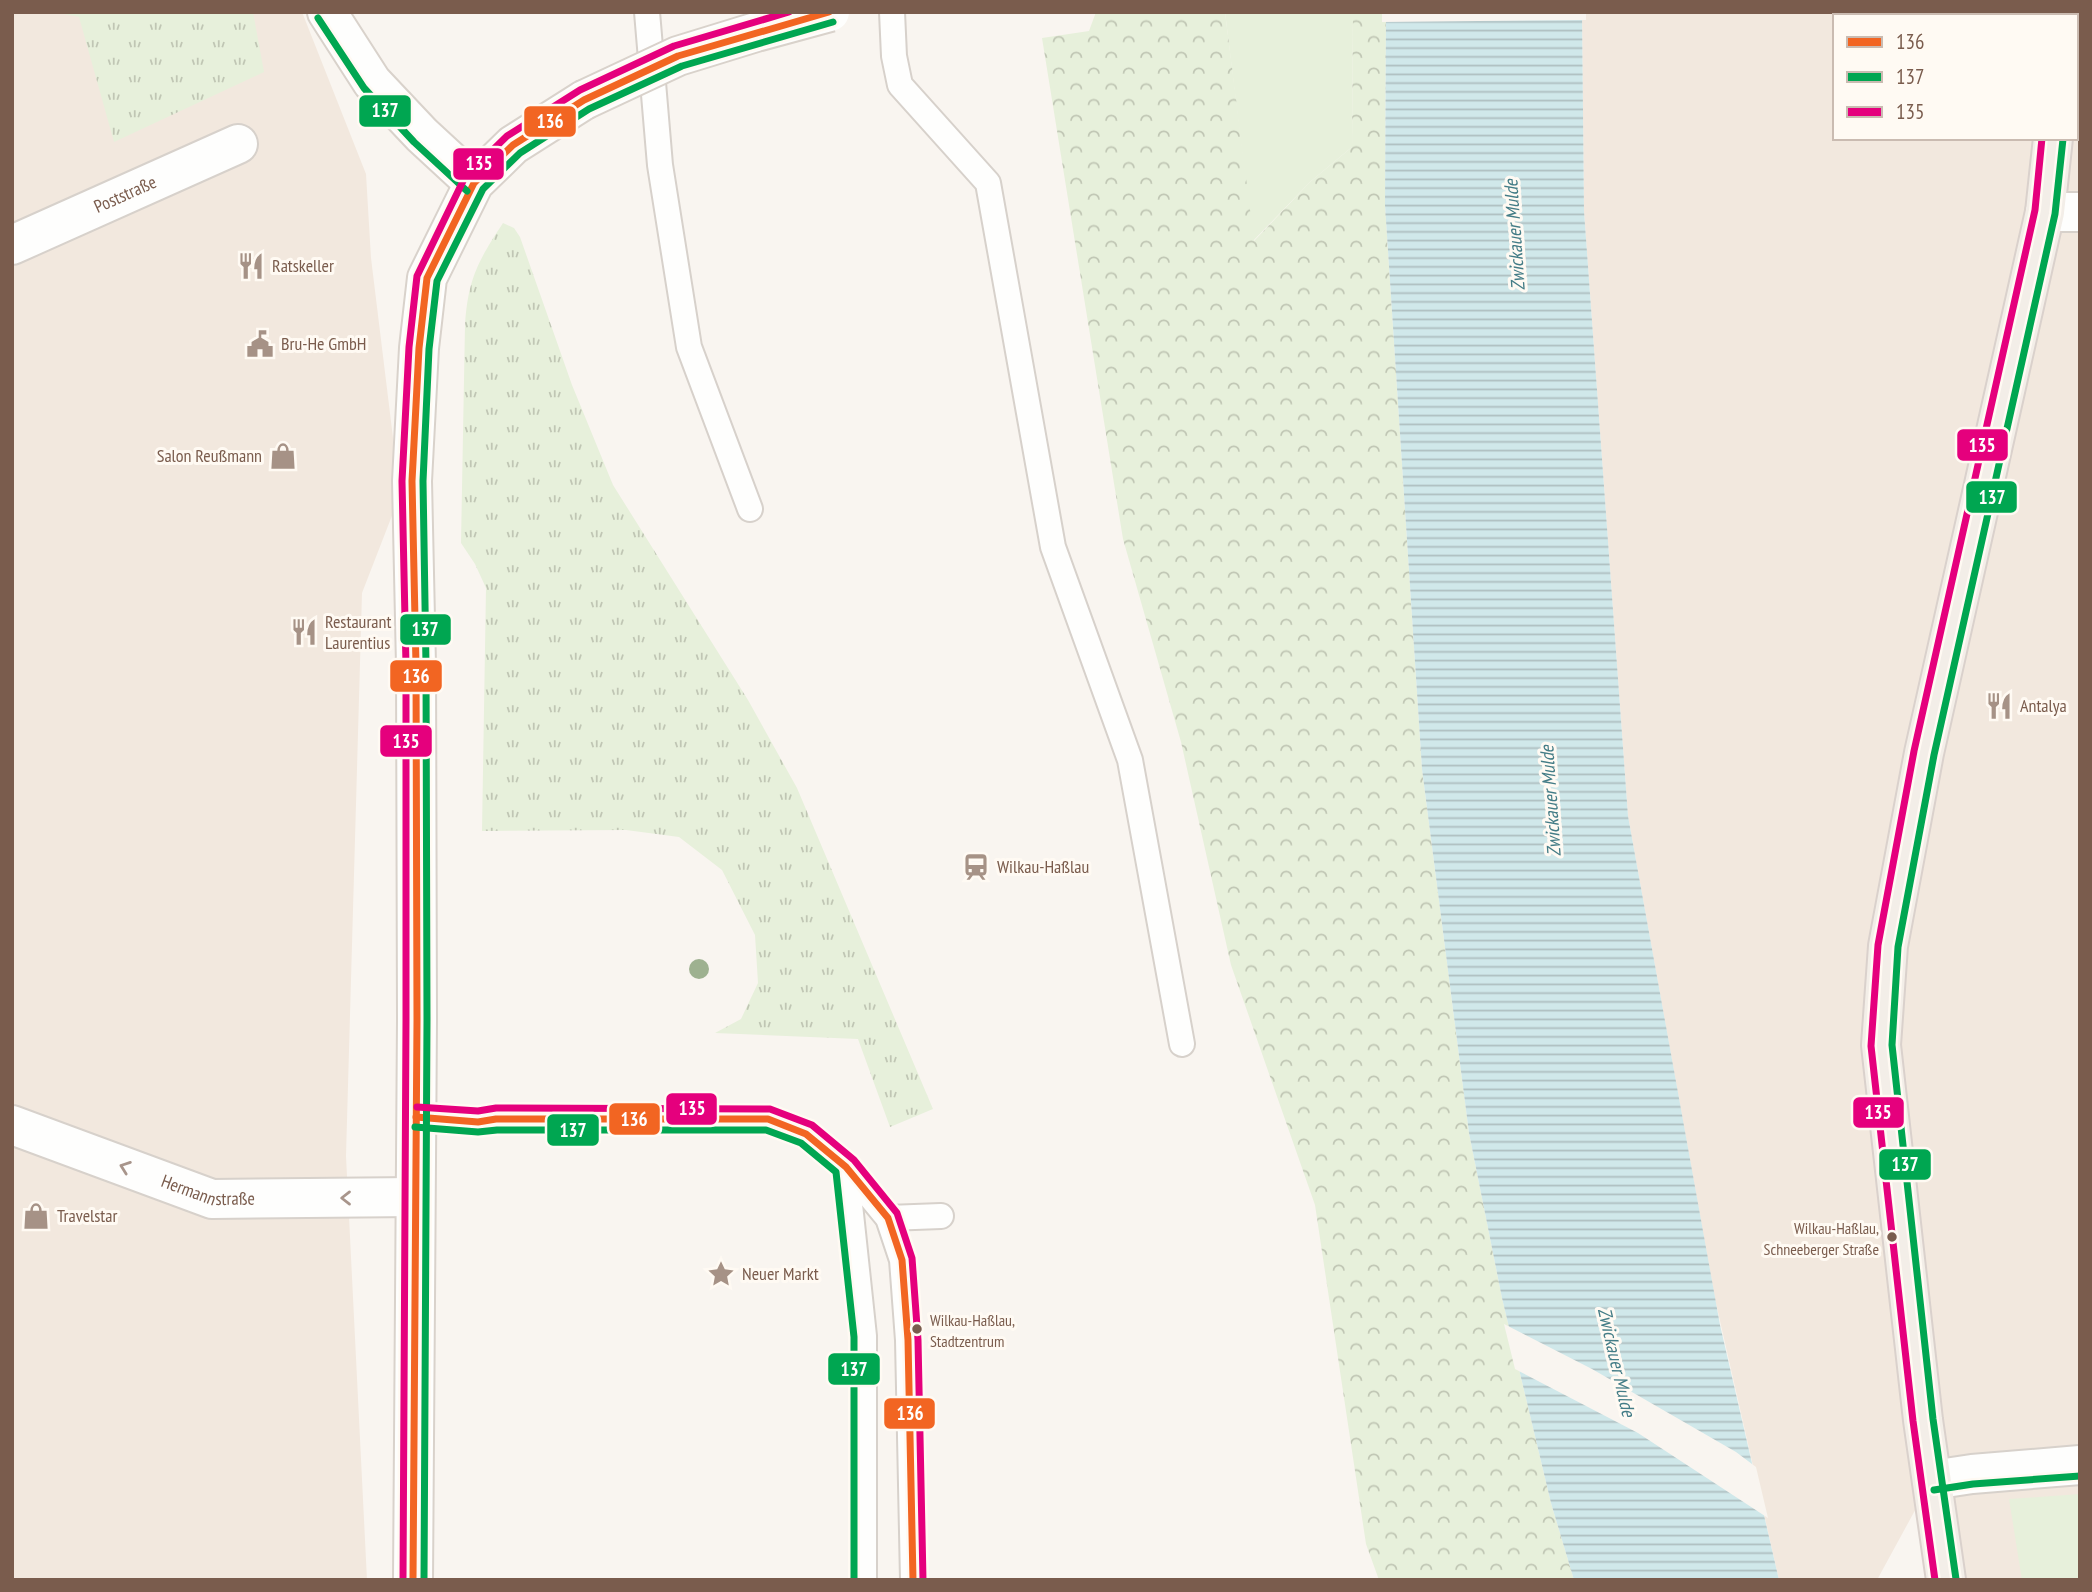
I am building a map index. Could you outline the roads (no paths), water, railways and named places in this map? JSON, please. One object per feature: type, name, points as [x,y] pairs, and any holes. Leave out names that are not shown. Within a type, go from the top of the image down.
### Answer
[{"type":"main road","points":[[327,12],[372,82],[422,135],[474,183]]},
{"type":"main road","points":[[413,1580],[416,665],[412,481],[419,348],[427,278],[474,183],[513,145],[584,100],[678,57],[830,12]]},
{"type":"main road","points":[[1946,1580],[1881,1045],[1888,946],[1924,753],[2062,212],[2053,140]]},
{"type":"main road","name":"Poststraße","points":[[12,245],[238,144]]},
{"type":"main road","name":"Hermannstraße","points":[[12,1125],[212,1199],[415,1197]]},
{"type":"main road","points":[[1932,1480],[2080,1465]]},
{"type":"lane","points":[[647,12],[660,165],[689,347],[750,509]]},
{"type":"lane","points":[[892,12],[894,56],[900,85],[988,183],[1054,547],[1130,760],[1182,1044]]},
{"type":"lane","points":[[416,1117],[478,1122],[496,1119],[768,1119],[806,1134],[846,1167],[888,1218],[902,1261],[907,1326],[913,1580]]},
{"type":"lane","points":[[846,1167],[864,1336],[864,1580]]},
{"type":"lane","points":[[888,1218],[941,1216]]},
{"type":"water","name":"Zwickauer Mulde","points":[[1386,12],[1582,12],[1584,211],[1628,816],[1720,1325],[1779,1580],[1574,1580],[1551,1503],[1502,1298],[1469,1133],[1422,769],[1385,205]]},
{"type":"place","name":"Ratskeller","points":[[251,266]]},
{"type":"place","name":"Bru-He GmbH","points":[[260,344]]},
{"type":"place","name":"Salon Reußmann","points":[[283,456]]},
{"type":"place","name":"Restaurant Laurentius","points":[[304,632]]},
{"type":"place","name":"Antalya","points":[[1999,706]]},
{"type":"place","name":"Wilkau-Haßlau","points":[[976,867]]},
{"type":"place","name":"Travelstar","points":[[36,1216]]},
{"type":"place","name":"Wilkau-Haßlau, Schneeberger Straße","points":[[1892,1237]]},
{"type":"place","name":"Neuer Markt","points":[[721,1274]]},
{"type":"place","name":"Wilkau-Haßlau, Stadtzentrum","points":[[917,1329]]}]
